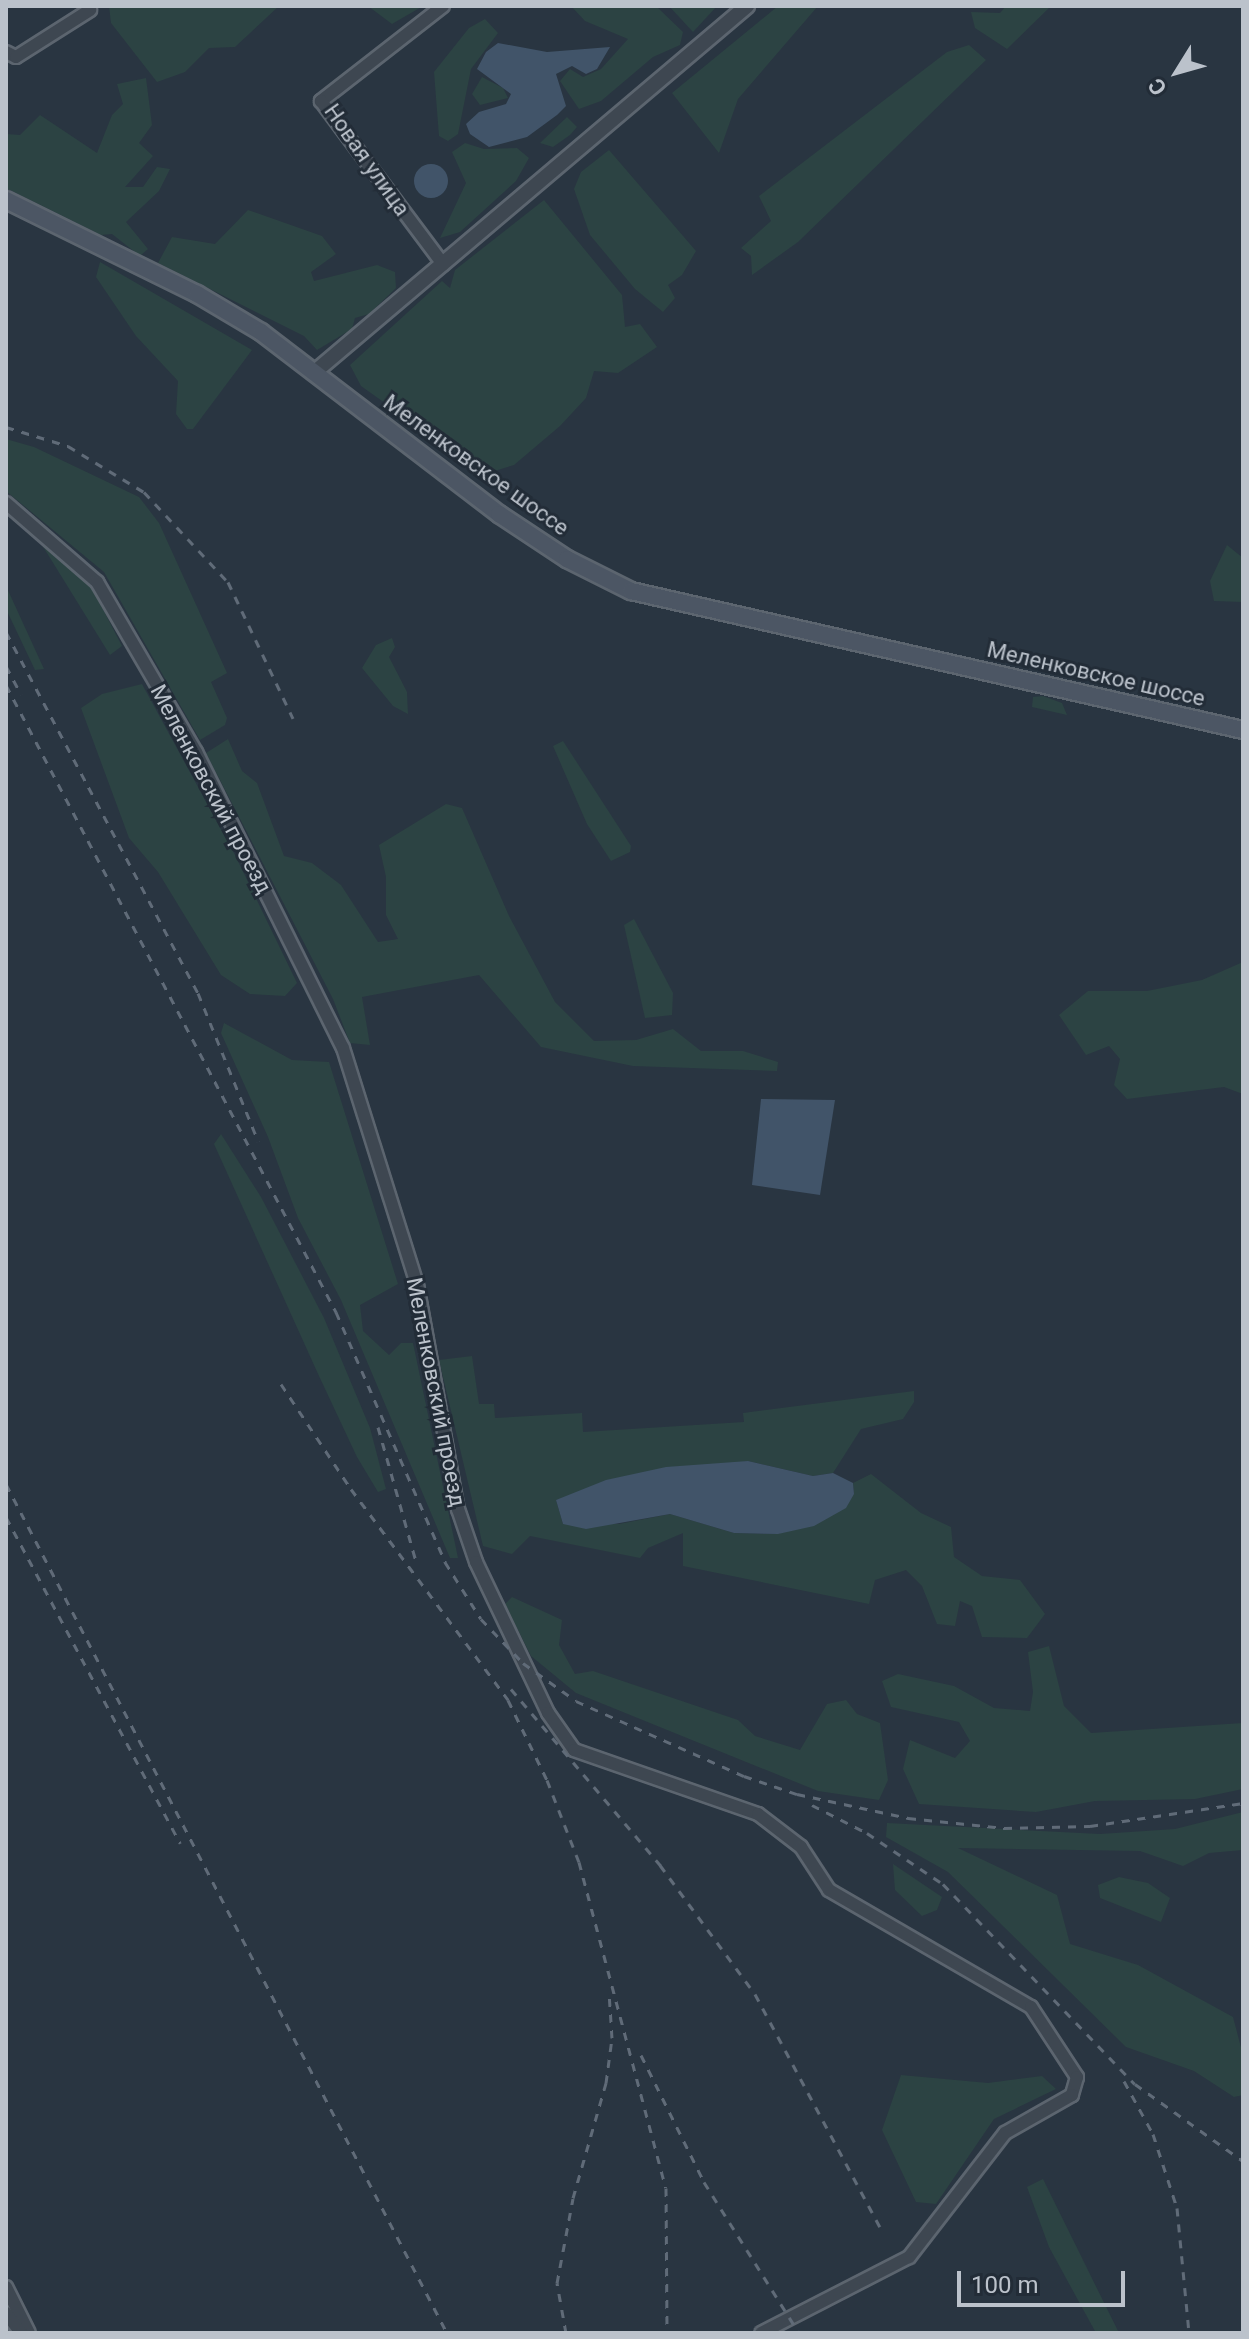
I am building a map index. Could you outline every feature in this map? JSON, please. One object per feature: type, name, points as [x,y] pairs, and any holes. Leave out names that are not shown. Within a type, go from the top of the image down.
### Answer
[{"type":"main road","name":"Меленковское шоссе","points":[[6,200],[197,294],[316,371],[499,514],[567,559],[631,591],[1243,730]]},
{"type":"street","name":"Новая улица","points":[[443,6],[321,101],[443,264]]},
{"type":"street","points":[[316,371],[747,6]]},
{"type":"street","points":[[6,52],[16,57],[90,10]]},
{"type":"street","name":"Меленковский проезд","points":[[6,503],[97,582],[196,752],[343,1048],[417,1284],[458,1509],[476,1562],[548,1713],[574,1750],[758,1814],[801,1847],[829,1890],[1031,2007],[1077,2077],[1072,2095],[1005,2133],[909,2257],[761,2333]]},
{"type":"street","points":[[6,2287],[29,2333]]},
{"type":"street","points":[[6,2313],[21,2333]]},
{"type":"green space","points":[[109,6],[279,6],[235,47],[209,48],[185,72],[157,82],[111,23]]},
{"type":"green space","points":[[368,6],[423,6],[392,24]]},
{"type":"green space","points":[[571,6],[656,6],[683,32],[680,45],[653,57],[601,101],[579,109],[560,81],[570,69],[583,77],[601,69],[628,39],[585,21]]},
{"type":"green space","points":[[669,6],[717,6],[693,32]]},
{"type":"green space","points":[[778,6],[818,6],[738,99],[719,153],[672,93]]},
{"type":"green space","points":[[1006,6],[1051,6],[1007,49],[975,28],[971,12],[1000,13]]},
{"type":"green space","points":[[485,19],[498,33],[471,69],[458,134],[448,141],[439,136],[434,72],[469,28]]},
{"type":"green space","points":[[969,45],[986,60],[798,242],[752,275],[751,256],[741,248],[771,221],[759,196],[947,52]]},
{"type":"green space","points":[[482,77],[503,88],[508,98],[480,105],[472,94]]},
{"type":"green space","points":[[146,78],[152,125],[139,143],[153,156],[125,187],[143,187],[157,167],[170,169],[159,191],[126,222],[148,249],[140,256],[112,234],[101,235],[6,188],[6,134],[20,135],[40,115],[97,153],[112,115],[123,104],[117,84]]},
{"type":"green space","points":[[567,117],[577,127],[570,135],[553,147],[540,143]]},
{"type":"green space","points":[[465,143],[484,149],[517,148],[529,158],[516,181],[460,232],[440,238],[466,183],[452,152]]},
{"type":"green space","points":[[609,150],[696,251],[682,275],[668,285],[675,298],[663,312],[635,289],[590,235],[574,189],[581,172]]},
{"type":"green space","points":[[544,200],[622,295],[625,327],[640,324],[657,347],[618,373],[594,371],[586,398],[560,426],[514,465],[485,474],[361,386],[350,365],[442,281],[450,288],[455,270]]},
{"type":"green space","points":[[248,210],[322,236],[336,254],[311,272],[314,281],[377,265],[395,272],[396,288],[369,314],[355,318],[352,329],[317,350],[304,336],[158,263],[172,237],[215,244]]},
{"type":"green space","points":[[100,262],[252,350],[193,429],[187,429],[176,414],[178,381],[136,336],[96,277]]},
{"type":"green space","points":[[6,439],[34,447],[139,497],[159,523],[227,673],[211,682],[227,718],[225,725],[200,740],[104,572],[6,491]]},
{"type":"green space","points":[[34,532],[92,588],[122,646],[110,655]]},
{"type":"green space","points":[[1227,545],[1243,558],[1243,602],[1214,601],[1210,581]]},
{"type":"green space","points":[[6,586],[44,669],[35,670],[6,609]]},
{"type":"green space","points":[[392,638],[395,647],[389,657],[407,692],[408,714],[393,706],[362,668],[376,645]]},
{"type":"green space","points":[[142,684],[235,855],[297,983],[285,996],[250,994],[221,975],[158,872],[129,838],[81,708],[102,694]]},
{"type":"green space","points":[[1043,696],[1062,703],[1067,715],[1032,707],[1033,697]]},
{"type":"green space","points":[[228,739],[242,771],[257,783],[284,856],[312,863],[341,885],[378,942],[398,939],[386,915],[386,877],[379,845],[446,804],[462,808],[509,916],[555,1002],[594,1041],[636,1040],[673,1029],[701,1051],[743,1051],[778,1062],[777,1071],[633,1066],[541,1047],[479,975],[362,997],[370,1045],[350,1043],[333,999],[206,753]]},
{"type":"green space","points":[[563,741],[631,846],[630,852],[611,861],[587,824],[553,746]]},
{"type":"green space","points":[[634,919],[673,993],[672,1015],[645,1018],[624,925]]},
{"type":"green space","points":[[1243,962],[1243,1094],[1224,1087],[1127,1099],[1114,1085],[1120,1059],[1109,1046],[1086,1055],[1059,1015],[1088,991],[1147,991],[1202,980]]},
{"type":"green space","points":[[224,1023],[292,1060],[329,1062],[398,1284],[360,1305],[363,1331],[389,1355],[401,1343],[413,1343],[458,1558],[450,1558],[341,1300],[298,1218],[268,1137],[221,1033]]},
{"type":"green space","points":[[221,1134],[261,1197],[324,1318],[370,1428],[386,1489],[378,1492],[357,1457],[319,1376],[214,1144]]},
{"type":"green space","points":[[472,1356],[479,1404],[494,1404],[495,1418],[582,1413],[583,1432],[744,1422],[743,1413],[914,1391],[914,1402],[903,1419],[861,1429],[833,1473],[813,1476],[748,1461],[556,1500],[563,1524],[619,1524],[670,1514],[734,1533],[778,1534],[854,1494],[853,1483],[871,1474],[921,1513],[951,1527],[954,1557],[982,1576],[1020,1580],[1045,1614],[1027,1638],[982,1637],[972,1606],[960,1601],[955,1626],[937,1624],[922,1586],[906,1570],[875,1580],[869,1604],[683,1566],[683,1533],[648,1548],[640,1558],[530,1536],[512,1554],[483,1546],[439,1360]]},
{"type":"green space","points":[[512,1597],[562,1620],[559,1645],[575,1674],[593,1671],[738,1720],[755,1736],[800,1750],[827,1704],[846,1700],[857,1714],[880,1723],[888,1780],[879,1800],[818,1791],[576,1693],[531,1656],[505,1604]]},
{"type":"green space","points":[[1049,1646],[1064,1706],[1091,1733],[1243,1723],[1243,1789],[1195,1799],[1095,1801],[1036,1812],[919,1804],[903,1769],[910,1740],[955,1758],[970,1741],[959,1722],[891,1707],[882,1681],[898,1674],[954,1686],[994,1708],[1030,1711],[1033,1692],[1028,1652]]},
{"type":"green space","points":[[1243,1812],[1243,1850],[1209,1853],[1183,1866],[1140,1851],[958,1848],[1057,1895],[1070,1944],[1138,1965],[1233,2017],[1243,2055],[1243,2095],[1234,2097],[1194,2071],[1126,2047],[948,1872],[886,1837],[887,1823],[1100,1834],[1175,1829]]},
{"type":"green space","points":[[893,1864],[942,1897],[937,1910],[922,1916],[895,1890]]},
{"type":"green space","points":[[1119,1877],[1148,1883],[1170,1898],[1161,1922],[1100,1898],[1098,1885]]},
{"type":"green space","points":[[901,2075],[988,2083],[1042,2076],[1056,2089],[994,2119],[936,2204],[916,2202],[882,2130]]},
{"type":"green space","points":[[1043,2179],[1119,2333],[1096,2333],[1049,2247],[1027,2187]]},
{"type":"water","points":[[498,43],[547,52],[610,47],[597,69],[586,74],[572,66],[556,74],[566,106],[557,115],[527,137],[489,147],[470,134],[466,124],[479,112],[506,104],[511,94],[477,69],[486,52]]},
{"type":"water","points":[[431,164],[443,169],[448,181],[443,193],[431,198],[419,193],[414,181],[419,169]]},
{"type":"water","points":[[761,1099],[835,1100],[820,1195],[752,1185]]},
{"type":"water","points":[[748,1461],[813,1476],[833,1473],[853,1483],[854,1494],[846,1508],[814,1526],[778,1534],[734,1533],[670,1514],[586,1529],[563,1524],[556,1500],[606,1480],[666,1467]]},
{"type":"railway","points":[[6,427],[68,446],[144,492],[228,582],[293,718]]},
{"type":"railway","points":[[6,632],[198,993],[258,1141]]},
{"type":"railway","points":[[6,666],[21,694]]},
{"type":"railway","points":[[6,685],[336,1312],[445,1562],[481,1619],[523,1663],[576,1701],[744,1776],[797,1794],[908,1818],[1004,1828],[1090,1826],[1243,1803]]},
{"type":"railway","points":[[281,1384],[351,1489],[508,1700],[547,1780],[579,1862],[666,2188],[667,2333]]},
{"type":"railway","points":[[378,1427],[416,1561]]},
{"type":"railway","points":[[6,1484],[447,2333]]},
{"type":"railway","points":[[6,1517],[180,1843]]},
{"type":"railway","points":[[511,1689],[660,1865],[755,1994],[882,2231]]},
{"type":"railway","points":[[812,1805],[867,1833],[943,1884],[1135,2084],[1243,2161]]},
{"type":"railway","points":[[566,2333],[557,2283],[573,2198],[606,2083],[612,2038],[609,1992]]},
{"type":"railway","points":[[641,2055],[704,2182],[799,2333]]},
{"type":"railway","points":[[1124,2081],[1153,2134],[1177,2208],[1189,2333]]}]
